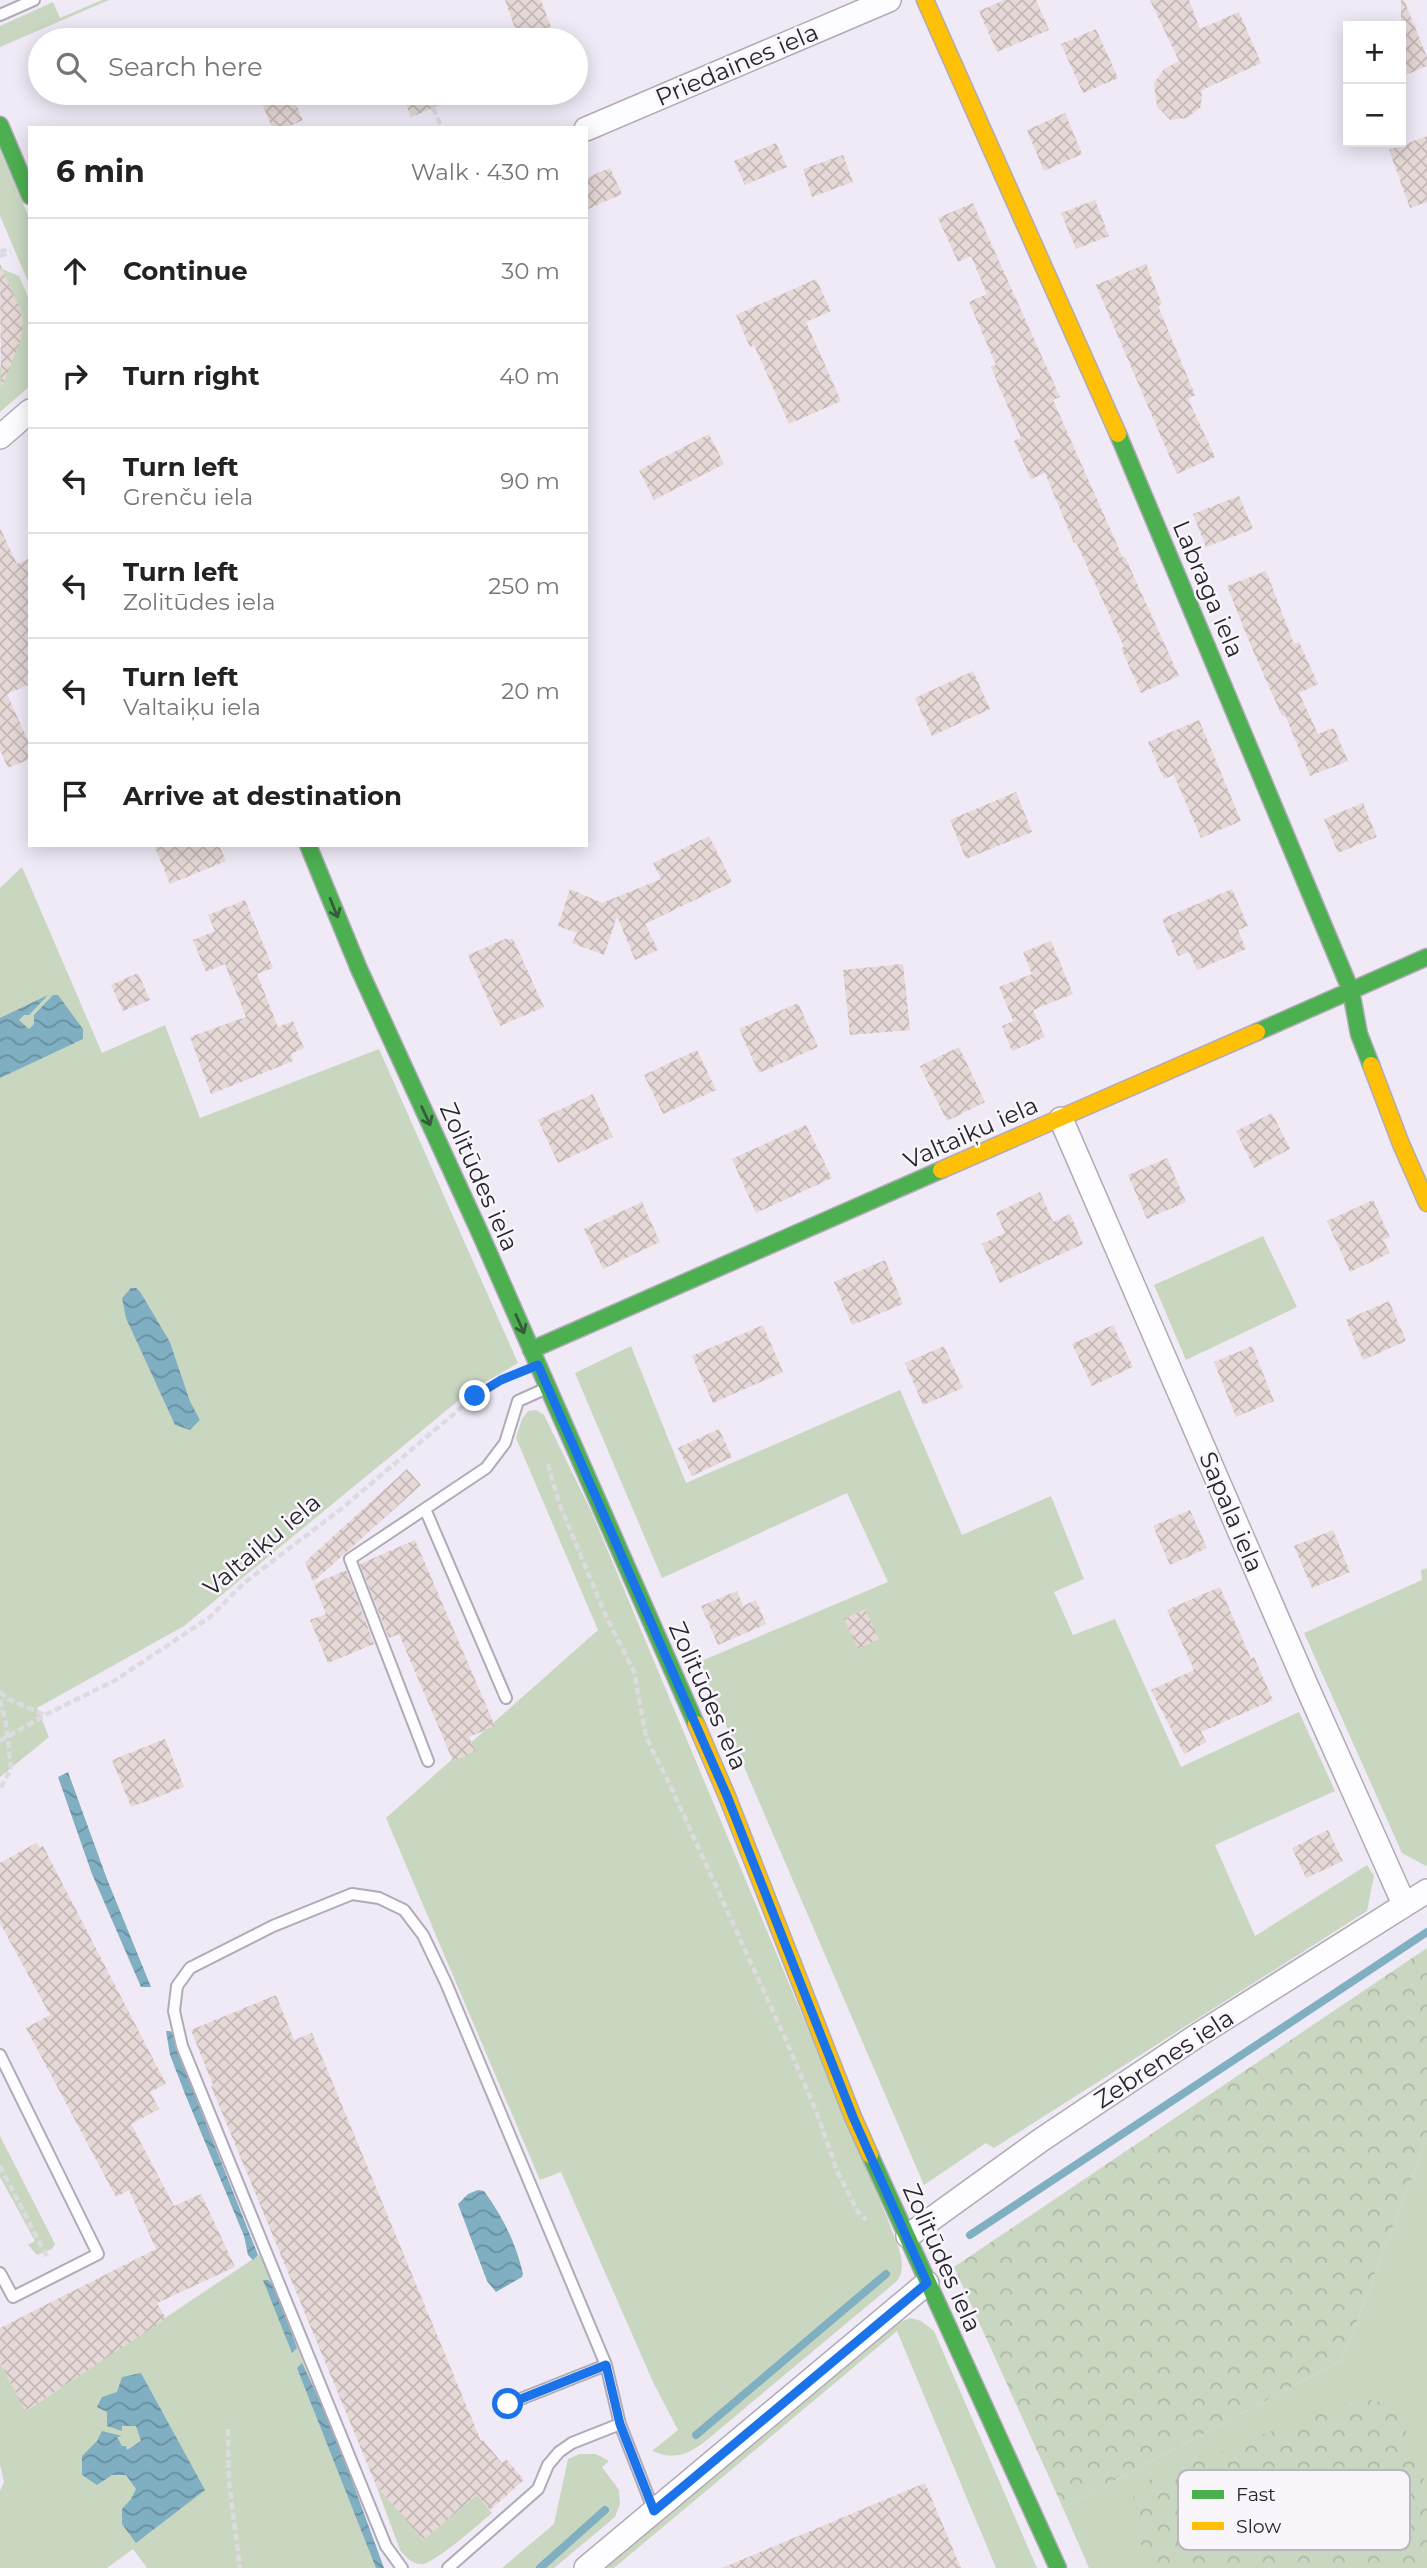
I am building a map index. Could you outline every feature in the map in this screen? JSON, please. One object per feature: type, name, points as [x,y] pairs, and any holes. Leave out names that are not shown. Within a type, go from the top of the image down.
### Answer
[{"type":"street","name":"Priedaines iela","points":[[588,128],[889,0]]},
{"type":"street","name":"Labraga iela","points":[[925,0],[1095,378],[1351,991],[1359,1034],[1427,1203]]},
{"type":"street","points":[[0,125],[28,191]]},
{"type":"street","points":[[0,438],[28,413]]},
{"type":"street","name":"Zolitūdes iela","points":[[309,847],[359,969],[535,1357],[727,1796],[853,2117],[1058,2568]]},
{"type":"street","name":"Valtaiķu iela","points":[[535,1357],[1427,957]]},
{"type":"street","name":"Sapala iela","points":[[1061,1119],[1404,1904]]},
{"type":"street","name":"Zebrenes iela","points":[[908,2236],[1097,2103],[1427,1891]]},
{"type":"street","points":[[586,2568],[927,2283]]},
{"type":"lane","points":[[0,15],[34,0]]},
{"type":"lane","points":[[428,1761],[350,1559],[486,1468],[505,1443],[518,1401],[548,1387]]},
{"type":"lane","points":[[425,1509],[506,1698]]},
{"type":"lane","points":[[402,2568],[386,2546],[183,2046],[174,2011],[177,1986],[190,1968],[273,1926],[352,1894],[379,1898],[404,1910],[423,1935],[446,1983],[606,2365],[620,2424],[654,2511]]},
{"type":"lane","points":[[0,2055],[98,2254],[13,2297],[0,2273]]},
{"type":"lane","points":[[508,2404],[606,2365]]},
{"type":"lane","points":[[448,2568],[538,2489],[548,2465],[559,2452],[572,2443],[620,2424]]},
{"type":"path","points":[[433,108],[441,126]]},
{"type":"path","points":[[0,254],[10,250]]},
{"type":"path","name":"Valtaiķu iela","points":[[0,1741],[114,1681],[210,1618],[244,1583],[341,1509],[475,1396],[535,1357]]},
{"type":"path","points":[[546,1455],[559,1503],[604,1612],[634,1672],[646,1737],[782,2031],[816,2111],[838,2173],[858,2211],[867,2221]]},
{"type":"path","points":[[0,1692],[32,1711],[45,1715]]},
{"type":"path","points":[[0,1700],[10,1768],[0,1789]]},
{"type":"path","points":[[0,2166],[57,2275]]},
{"type":"path","points":[[228,2429],[229,2481],[240,2568]]},
{"type":"green space","points":[[102,0],[109,0],[44,28],[28,28],[28,35],[0,47],[0,26],[53,2],[60,18]]},
{"type":"green space","points":[[0,151],[28,215],[28,281],[0,216]]},
{"type":"green space","points":[[0,268],[19,276],[28,296],[28,388],[0,412],[0,367],[16,347],[22,326],[18,305],[0,286]]},
{"type":"green space","points":[[22,867],[102,1053],[165,1025],[200,1118],[379,1049],[518,1363],[470,1391],[184,1626],[37,1708],[49,1737],[0,1777],[0,888]],"holes":[[[141,1293],[170,1342],[190,1401],[200,1420],[190,1430]]]},
{"type":"green space","points":[[1263,1236],[1297,1307],[1186,1360],[1154,1285]]},
{"type":"green space","points":[[631,1346],[686,1483],[900,1390],[962,1535],[1051,1496],[1084,1579],[1054,1592],[1073,1635],[1115,1619],[1181,1767],[1299,1712],[1335,1791],[1215,1845],[1255,1936],[1367,1865],[1374,1876],[1367,1911],[994,2148],[986,2143],[924,2185],[699,1662],[888,1582],[847,1493],[662,1578],[575,1373]]},
{"type":"green space","points":[[536,1410],[544,1415],[592,1513],[888,2220],[901,2259],[901,2274],[897,2281],[708,2439],[695,2449],[675,2456],[652,2451],[678,2430],[653,2382],[561,2172],[540,2180],[386,1818],[598,1630],[516,1438],[522,1419],[528,1411]]},
{"type":"green space","points":[[1427,1568],[1426,1866],[1402,1853],[1304,1633],[1422,1580],[1421,1570]]},
{"type":"green space","points":[[1427,1948],[1427,2138],[1342,2360],[1063,2508],[954,2267]]},
{"type":"green space","points":[[0,2136],[55,2244],[52,2249],[37,2255],[28,2245],[35,2241],[0,2177]]},
{"type":"green space","points":[[1427,2138],[1427,2568],[1089,2568],[1063,2508],[1342,2360]]},
{"type":"green space","points":[[262,2253],[381,2568],[147,2568],[133,2549],[107,2568],[0,2568],[0,2491],[4,2482],[0,2465],[0,2363],[26,2411]]},
{"type":"green space","points":[[911,2318],[921,2321],[934,2331],[1037,2568],[996,2568],[897,2331],[614,2568],[604,2568],[894,2324]]},
{"type":"green space","points":[[1360,2398],[1399,2406],[1419,2474],[1427,2482],[1427,2568],[1150,2568],[1133,2523],[1134,2486]]},
{"type":"green space","points":[[580,2454],[596,2454],[609,2461],[602,2467],[619,2490],[620,2504],[615,2517],[554,2568],[502,2568],[554,2524],[568,2459]]},
{"type":"green space","points":[[376,2485],[423,2540],[477,2495],[492,2513],[438,2557],[423,2564],[416,2563],[400,2550]]},
{"type":"water","points":[[48,995],[29,1015],[24,1015],[19,1020],[29,1029],[34,1024],[34,1015],[53,995],[58,995],[83,1029],[83,1039],[0,1078],[0,1018]]},
{"type":"water","points":[[131,1288],[136,1288],[141,1293],[170,1342],[190,1401],[200,1420],[190,1430],[175,1425],[126,1318],[122,1298]]},
{"type":"water","points":[[68,1772],[107,1879],[151,1987],[141,1987],[92,1874],[58,1777]]},
{"type":"water","points":[[166,2031],[175,2035],[185,2070],[258,2255],[253,2260],[248,2255],[244,2236],[170,2055]]},
{"type":"water","points":[[484,2191],[503,2221],[513,2241],[523,2274],[496,2292],[487,2281],[458,2204],[468,2194]]},
{"type":"water","points":[[263,2280],[268,2280],[273,2285],[297,2348],[292,2353]]},
{"type":"water","points":[[302,2363],[332,2426],[384,2568],[376,2568],[297,2368]]},
{"type":"water","points":[[141,2373],[205,2490],[136,2543],[122,2524],[122,2509],[136,2489],[126,2475],[112,2475],[97,2485],[82,2475],[82,2456],[97,2441],[102,2431],[122,2436],[117,2437],[127,2450],[141,2441],[136,2426],[122,2426],[122,2431],[107,2426],[107,2412],[97,2407],[102,2397],[117,2392],[122,2377]]},
{"type":"building","points":[[505,0],[541,0],[551,28],[515,28]]},
{"type":"building","points":[[1004,0],[1036,0],[1049,30],[997,52],[979,11]]},
{"type":"building","points":[[1150,0],[1189,0],[1200,29],[1239,12],[1261,63],[1202,90],[1201,107],[1187,118],[1170,120],[1157,106],[1154,83],[1164,69],[1179,61]]},
{"type":"building","points":[[1401,0],[1404,0],[1427,57],[1427,66],[1406,75],[1406,21],[1401,21]]},
{"type":"building","points":[[1096,29],[1118,78],[1083,93],[1061,44]]},
{"type":"building","points":[[263,105],[296,105],[303,120],[290,126],[271,126]]},
{"type":"building","points":[[406,105],[440,105],[411,117]]},
{"type":"building","points":[[1065,113],[1082,154],[1044,171],[1027,130]]},
{"type":"building","points":[[1427,136],[1427,202],[1410,208],[1389,150],[1406,147],[1406,144]]},
{"type":"building","points":[[776,143],[787,167],[745,185],[734,161]]},
{"type":"building","points":[[843,155],[853,182],[812,197],[803,169]]},
{"type":"building","points":[[610,168],[622,194],[588,209],[588,177]]},
{"type":"building","points":[[1095,200],[1109,236],[1076,249],[1061,213]]},
{"type":"building","points":[[973,203],[1060,397],[1053,400],[1179,676],[1141,693],[1121,648],[1124,647],[1076,542],[1074,543],[1045,473],[1031,479],[1014,441],[1021,438],[991,367],[996,365],[969,302],[987,294],[971,256],[958,262],[938,218]]},
{"type":"building","points":[[0,264],[20,309],[23,325],[20,342],[1,389]]},
{"type":"building","points":[[1146,264],[1162,304],[1158,306],[1195,395],[1188,399],[1215,457],[1177,474],[1096,285]]},
{"type":"building","points":[[816,279],[831,311],[806,322],[841,401],[789,424],[754,345],[750,347],[736,315]]},
{"type":"building","points":[[709,434],[724,464],[654,500],[639,470]]},
{"type":"building","points":[[1239,496],[1253,529],[1206,547],[1193,514]]},
{"type":"building","points":[[0,528],[17,564],[28,559],[28,685],[7,694],[28,741],[28,760],[8,768],[0,750]]},
{"type":"building","points":[[1266,571],[1294,644],[1299,642],[1318,684],[1299,693],[1318,734],[1334,728],[1348,761],[1310,776],[1227,586]]},
{"type":"building","points":[[973,671],[990,709],[932,736],[915,698]]},
{"type":"building","points":[[1199,720],[1241,821],[1201,838],[1174,775],[1164,779],[1148,742]]},
{"type":"building","points":[[1016,792],[1032,832],[966,859],[950,820]]},
{"type":"building","points":[[1363,803],[1377,837],[1338,853],[1324,819]]},
{"type":"building","points":[[709,836],[732,882],[645,924],[658,950],[635,960],[617,916],[604,955],[572,943],[577,933],[558,926],[570,889],[602,903],[661,879],[653,863]]},
{"type":"building","points":[[155,847],[220,847],[226,861],[170,884]]},
{"type":"building","points":[[1232,889],[1248,926],[1238,930],[1246,949],[1197,970],[1189,952],[1178,956],[1162,919]]},
{"type":"building","points":[[245,900],[273,968],[257,974],[278,1027],[293,1021],[304,1048],[291,1054],[293,1061],[211,1094],[190,1037],[246,1017],[225,964],[206,972],[193,940],[215,931],[208,915]]},
{"type":"building","points":[[505,939],[513,939],[544,1007],[500,1026],[468,955]]},
{"type":"building","points":[[1051,941],[1073,994],[1033,1010],[1045,1037],[1012,1051],[1002,1026],[1016,1020],[1013,1020],[999,987],[1032,974],[1023,952]]},
{"type":"building","points":[[903,964],[910,1030],[850,1035],[843,970]]},
{"type":"building","points":[[138,973],[150,1000],[123,1011],[111,985]]},
{"type":"building","points":[[798,1003],[818,1047],[759,1073],[739,1029]]},
{"type":"building","points":[[959,1047],[985,1102],[947,1121],[920,1066]]},
{"type":"building","points":[[697,1050],[716,1090],[663,1114],[644,1075]]},
{"type":"building","points":[[593,1094],[613,1137],[558,1163],[538,1120]]},
{"type":"building","points":[[1272,1113],[1290,1149],[1254,1168],[1236,1131]]},
{"type":"building","points":[[806,1125],[832,1178],[756,1213],[732,1159]]},
{"type":"building","points":[[1167,1158],[1186,1202],[1147,1219],[1128,1175]]},
{"type":"building","points":[[1040,1192],[1053,1222],[1070,1214],[1083,1244],[1000,1283],[982,1244],[1005,1233],[996,1213]]},
{"type":"building","points":[[1373,1200],[1390,1237],[1383,1240],[1390,1253],[1350,1272],[1327,1221]]},
{"type":"building","points":[[642,1202],[660,1242],[603,1269],[584,1229]]},
{"type":"building","points":[[885,1260],[903,1304],[852,1325],[834,1282]]},
{"type":"building","points":[[1389,1301],[1406,1341],[1363,1360],[1346,1320]]},
{"type":"building","points":[[763,1325],[783,1372],[713,1403],[692,1356]]},
{"type":"building","points":[[1113,1325],[1133,1367],[1092,1386],[1072,1344]]},
{"type":"building","points":[[944,1346],[963,1388],[923,1405],[905,1363]]},
{"type":"building","points":[[1252,1346],[1274,1401],[1236,1417],[1214,1362]]},
{"type":"building","points":[[719,1429],[732,1457],[692,1476],[678,1448]]},
{"type":"building","points":[[407,1469],[421,1485],[313,1582],[305,1562]]},
{"type":"building","points":[[1190,1510],[1207,1548],[1170,1565],[1153,1526]]},
{"type":"building","points":[[1333,1530],[1350,1572],[1312,1588],[1294,1546]]},
{"type":"building","points":[[415,1540],[495,1726],[469,1737],[476,1751],[453,1761],[399,1634],[389,1638],[360,1564]]},
{"type":"building","points":[[346,1570],[374,1644],[328,1663],[310,1620],[326,1614],[314,1584]]},
{"type":"building","points":[[1220,1587],[1251,1659],[1254,1657],[1273,1700],[1201,1732],[1207,1742],[1184,1754],[1151,1690],[1194,1670],[1167,1610]]},
{"type":"building","points":[[737,1591],[743,1606],[756,1600],[766,1624],[718,1645],[701,1606]]},
{"type":"building","points":[[865,1609],[879,1639],[858,1649],[844,1619]]},
{"type":"building","points":[[165,1739],[184,1787],[131,1807],[112,1760]]},
{"type":"building","points":[[1328,1830],[1343,1861],[1306,1878],[1292,1848]]},
{"type":"building","points":[[36,1843],[40,1848],[43,1846],[166,2084],[150,2092],[159,2109],[131,2124],[174,2206],[201,2194],[235,2267],[157,2303],[166,2319],[25,2411],[0,2362],[0,2328],[156,2249],[129,2190],[116,2197],[26,2028],[50,2015],[0,1923],[0,1863]]},
{"type":"building","points":[[276,1995],[294,2040],[312,2033],[481,2441],[483,2440],[502,2463],[506,2459],[524,2480],[490,2510],[477,2495],[423,2540],[376,2485],[211,2086],[213,2085],[191,2030]]},
{"type":"building","points":[[925,2483],[961,2568],[722,2568]]},
{"type":"waterway","points":[[970,2235],[1427,1932]]},
{"type":"waterway","points":[[696,2435],[886,2274]]},
{"type":"waterway","points":[[540,2568],[605,2510]]},
{"type":"traffic: fast","points":[[0,125],[28,191]]},
{"type":"traffic: fast","points":[[1118,434],[1351,991],[1359,1034],[1371,1065]]},
{"type":"traffic: fast","points":[[309,847],[359,969],[480,1233],[696,1724]]},
{"type":"traffic: fast","points":[[1257,1032],[1427,957]]},
{"type":"traffic: fast","points":[[531,1350],[941,1170]]},
{"type":"traffic: fast","points":[[870,2155],[1058,2568]]},
{"type":"traffic: slow","points":[[925,0],[1118,434]]},
{"type":"traffic: slow","points":[[941,1170],[1257,1032]]},
{"type":"traffic: slow","points":[[1371,1065],[1427,1203]]},
{"type":"traffic: slow","points":[[696,1724],[870,2155]]},
{"type":"route","points":[[475,1396],[501,1380],[538,1365],[727,1796],[853,2117],[927,2283],[654,2511],[620,2424],[606,2365],[508,2404]]}]
